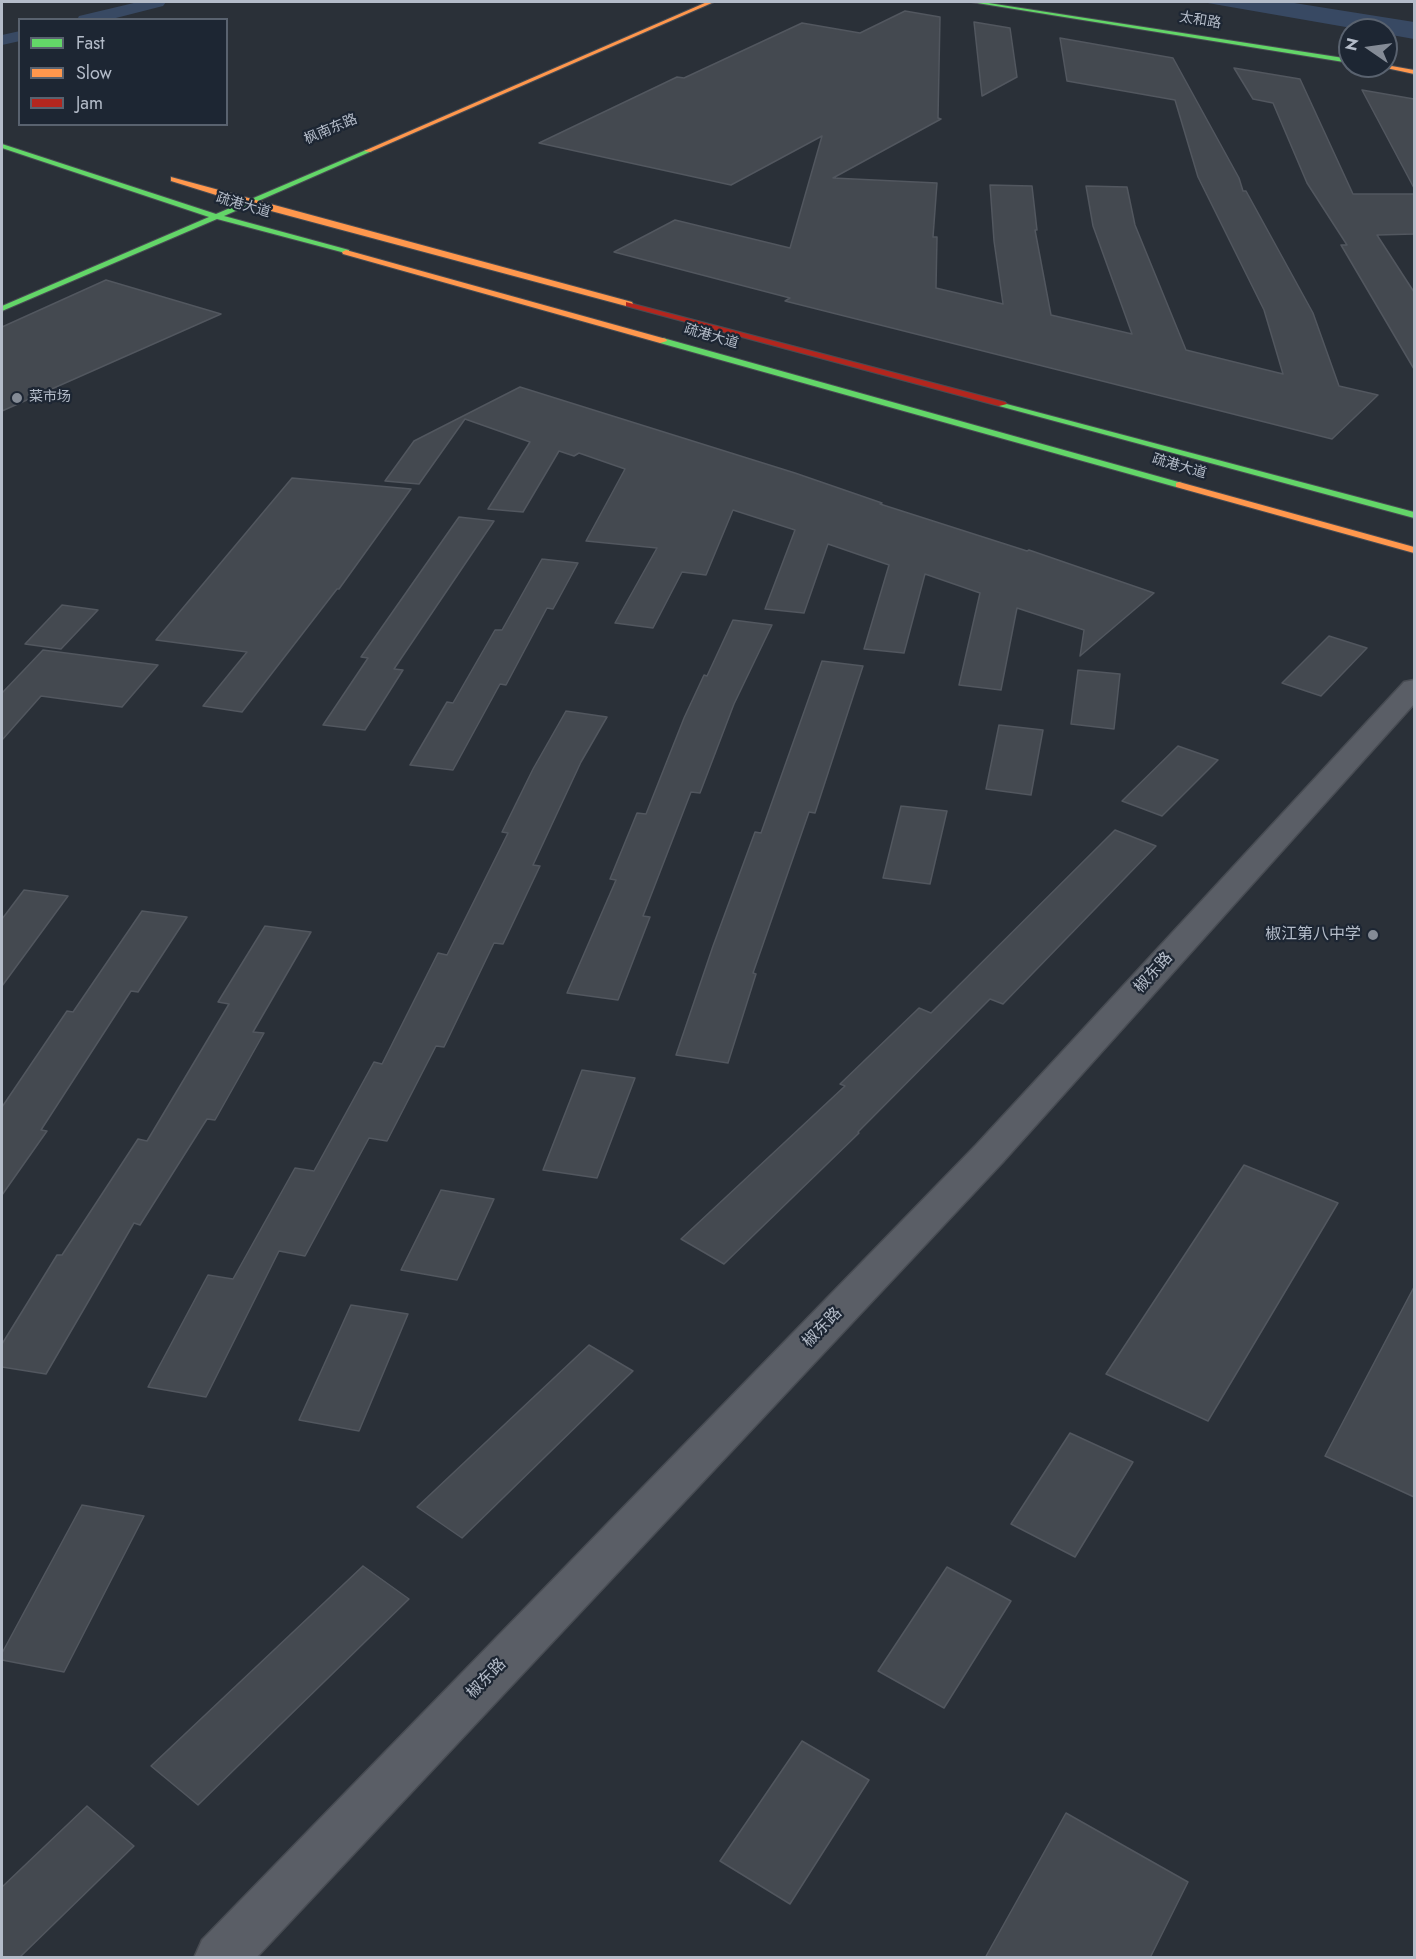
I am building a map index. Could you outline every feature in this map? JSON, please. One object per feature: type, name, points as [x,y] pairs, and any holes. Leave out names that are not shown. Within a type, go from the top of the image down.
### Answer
[{"type":"main road","points":[[2,309],[711,2]]},
{"type":"main road","name":"太和路","points":[[974,2],[1338,59]]},
{"type":"main road","points":[[1398,69],[1414,72]]},
{"type":"main road","name":"疏港大道","points":[[2,146],[215,216],[1414,550]]},
{"type":"main road","name":"疏港大道","points":[[157,174],[248,202],[1414,514]]},
{"type":"main road","points":[[171,218],[246,185]]},
{"type":"street","name":"椒东路","points":[[220,1958],[989,1154],[1414,688]]},
{"type":"water","points":[[1202,2],[1288,2],[1389,18],[1338,18],[1338,26]]},
{"type":"water","points":[[1398,19],[1414,22],[1414,39],[1398,36]]},
{"type":"building","points":[[905,11],[940,17],[938,118],[941,119],[833,178],[937,183],[933,237],[937,237],[936,288],[1003,304],[994,241],[990,185],[1032,186],[1037,230],[1035,230],[1051,315],[1132,334],[1093,226],[1086,186],[1127,187],[1135,225],[1186,350],[1283,374],[1264,310],[1198,177],[1175,100],[1067,81],[1060,38],[1173,58],[1239,178],[1243,191],[1246,191],[1313,313],[1339,386],[1378,395],[1332,439],[785,301],[790,298],[614,252],[675,220],[790,248],[822,136],[731,185],[539,143],[677,77],[684,78],[802,23],[860,33]]},
{"type":"building","points":[[974,22],[1010,28],[1017,77],[982,96]]},
{"type":"building","points":[[1234,68],[1300,79],[1353,194],[1414,194],[1414,234],[1377,235],[1414,292],[1414,369],[1341,245],[1347,245],[1307,183],[1273,103],[1253,99]]},
{"type":"building","points":[[1362,90],[1414,99],[1414,188]]},
{"type":"building","points":[[106,280],[221,314],[2,411],[2,327]]},
{"type":"building","points":[[520,387],[795,473],[882,503],[880,504],[1029,550],[1154,593],[1080,656],[1084,630],[1017,608],[1001,690],[959,685],[980,593],[925,574],[904,653],[864,649],[889,565],[828,544],[804,613],[765,609],[795,530],[733,510],[706,575],[682,572],[653,628],[615,623],[657,548],[586,541],[625,469],[579,453],[574,456],[559,451],[523,512],[488,509],[530,442],[465,419],[419,484],[385,481],[414,441]]},
{"type":"building","points":[[292,478],[411,489],[339,589],[242,712],[203,706],[247,652],[156,640]]},
{"type":"building","points":[[459,517],[494,521],[394,669],[403,670],[365,730],[323,725],[368,658],[361,657]]},
{"type":"building","points":[[542,559],[578,563],[553,609],[547,608],[506,685],[500,684],[453,770],[410,765],[447,702],[453,703],[495,630],[502,630]]},
{"type":"building","points":[[62,605],[98,610],[61,649],[25,644]]},
{"type":"building","points":[[733,620],[772,625],[734,704],[700,793],[691,792],[643,916],[650,917],[618,1000],[567,993],[616,880],[610,879],[637,813],[646,814],[684,718]]},
{"type":"building","points":[[1329,636],[1367,648],[1321,696],[1282,683]]},
{"type":"building","points":[[43,650],[158,665],[122,707],[41,696],[2,740],[2,693]]},
{"type":"building","points":[[822,661],[863,666],[815,813],[809,812],[753,973],[756,974],[728,1063],[676,1055],[755,832],[761,833]]},
{"type":"building","points":[[1078,670],[1120,674],[1114,729],[1071,724]]},
{"type":"building","points":[[566,711],[607,717],[581,762],[533,865],[540,866],[503,944],[494,943],[444,1047],[436,1046],[387,1141],[369,1138],[305,1256],[279,1251],[206,1397],[148,1387],[208,1275],[233,1279],[295,1168],[314,1171],[374,1062],[382,1064],[438,953],[447,955],[508,833],[502,832],[533,769]]},
{"type":"building","points":[[999,725],[1043,730],[1031,795],[986,789]]},
{"type":"building","points":[[1178,746],[1218,760],[1162,816],[1122,801]]},
{"type":"building","points":[[901,806],[947,811],[930,884],[883,878]]},
{"type":"building","points":[[1115,830],[1156,846],[1003,1004],[990,999],[859,1133],[724,1264],[681,1239],[845,1086],[840,1084],[919,1008],[931,1013]]},
{"type":"building","points":[[24,890],[68,896],[2,986],[2,919]]},
{"type":"building","points":[[142,911],[187,917],[138,992],[131,991],[41,1130],[47,1131],[2,1195],[2,1107],[67,1011],[73,1012]]},
{"type":"building","points":[[265,926],[311,932],[253,1032],[264,1033],[215,1120],[207,1119],[140,1225],[134,1223],[46,1374],[2,1367],[2,1344],[57,1255],[62,1255],[138,1139],[147,1141],[229,1004],[218,1002]]},
{"type":"building","points":[[582,1070],[635,1078],[597,1178],[543,1170]]},
{"type":"building","points":[[1244,1165],[1338,1203],[1208,1421],[1106,1374]]},
{"type":"building","points":[[441,1190],[494,1199],[457,1280],[401,1270]]},
{"type":"building","points":[[1414,1287],[1414,1497],[1325,1456]]},
{"type":"building","points":[[351,1305],[408,1314],[359,1431],[299,1420]]},
{"type":"building","points":[[589,1345],[633,1371],[462,1538],[417,1507]]},
{"type":"building","points":[[1070,1433],[1133,1462],[1075,1557],[1011,1524]]},
{"type":"building","points":[[82,1505],[144,1516],[64,1672],[2,1660],[2,1653]]},
{"type":"building","points":[[363,1566],[409,1599],[198,1805],[151,1766]]},
{"type":"building","points":[[947,1567],[1011,1601],[944,1708],[878,1671]]},
{"type":"building","points":[[802,1741],[869,1780],[790,1904],[720,1861]]},
{"type":"building","points":[[87,1806],[134,1846],[19,1958],[2,1958],[2,1887]]},
{"type":"building","points":[[1066,1813],[1188,1882],[1150,1958],[985,1958]]},
{"type":"waterway","points":[[93,18],[157,2]]},
{"type":"waterway","points":[[2,40],[18,36]]},
{"type":"traffic: fast","points":[[974,2],[1338,59]]},
{"type":"traffic: fast","points":[[2,146],[215,216],[346,252]]},
{"type":"traffic: fast","points":[[2,309],[368,151]]},
{"type":"traffic: fast","points":[[663,341],[1179,485]]},
{"type":"traffic: fast","points":[[1002,404],[1414,515]]},
{"type":"traffic: slow","points":[[368,151],[711,2]]},
{"type":"traffic: slow","points":[[1398,69],[1414,72]]},
{"type":"traffic: slow","points":[[174,179],[248,202],[629,304]]},
{"type":"traffic: slow","points":[[346,252],[663,341]]},
{"type":"traffic: slow","points":[[1179,485],[1414,550]]},
{"type":"traffic: jam","points":[[629,304],[1002,404]]},
{"type":"place","name":"菜市场","points":[[17,398]]},
{"type":"place","name":"椒江第八中学","points":[[1373,935]]}]
